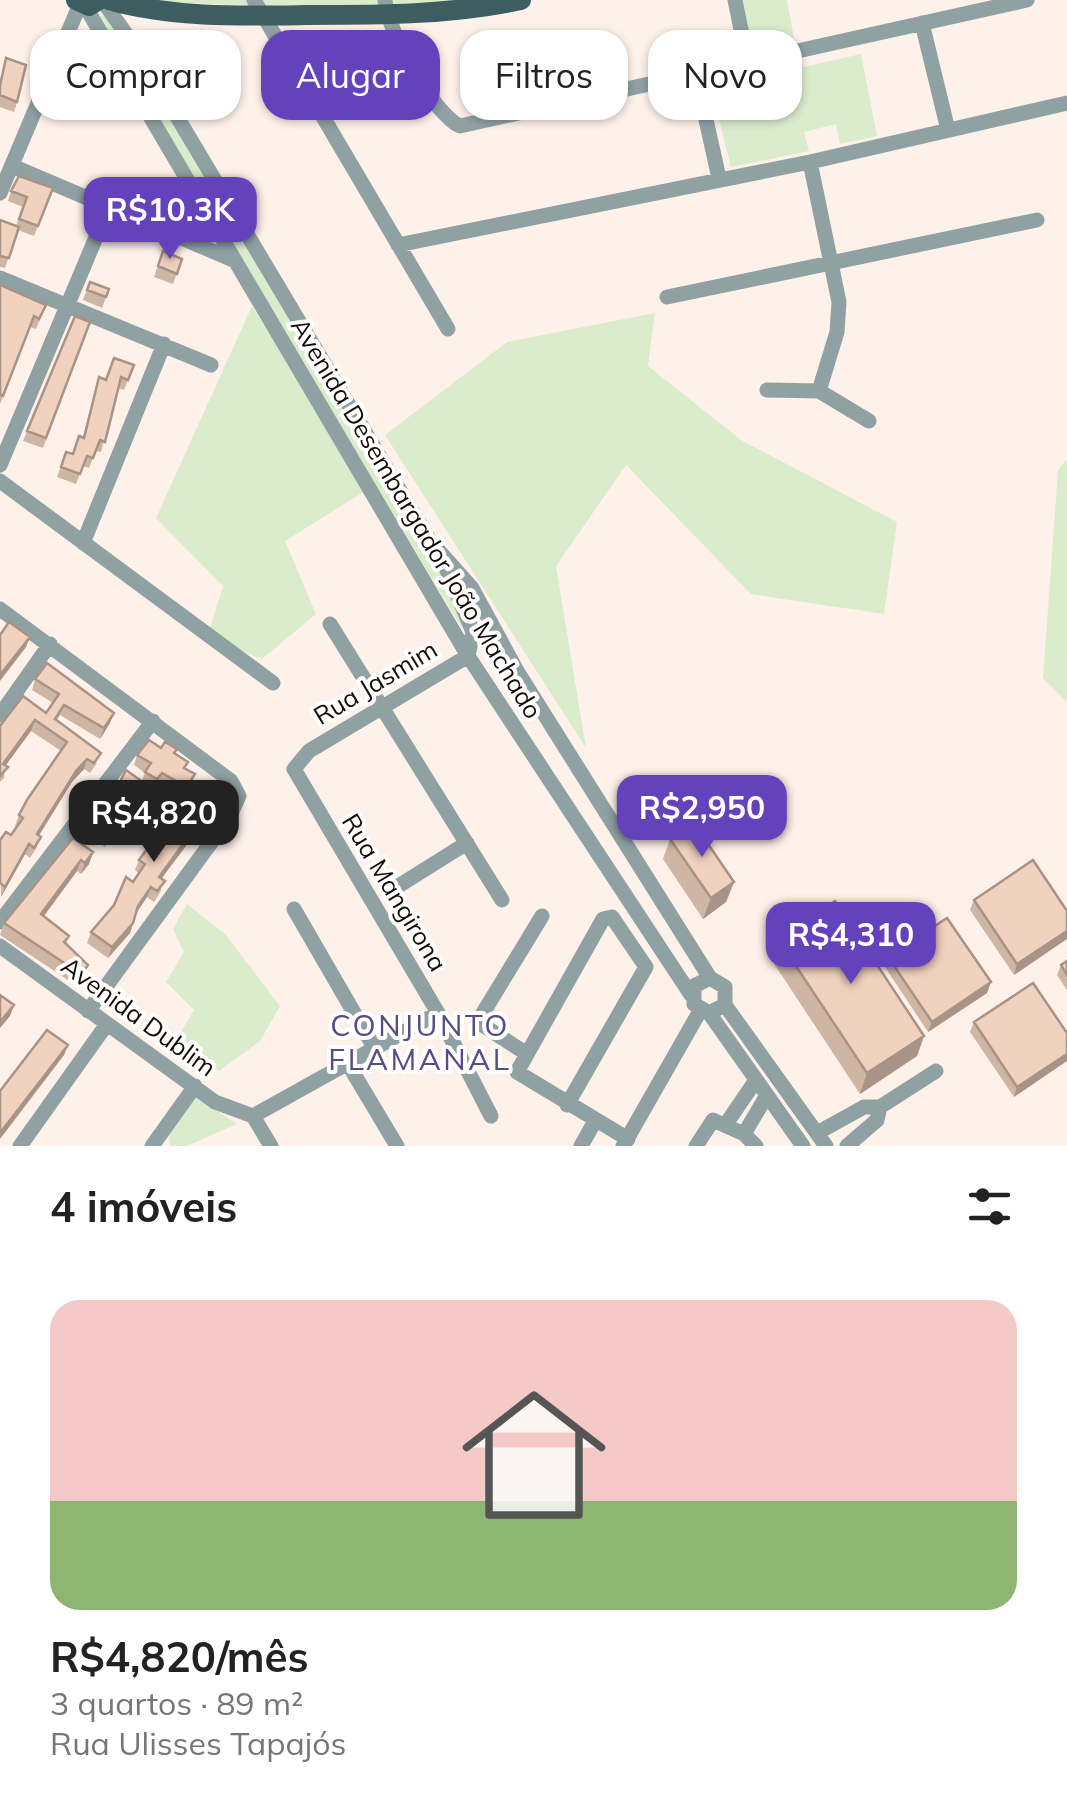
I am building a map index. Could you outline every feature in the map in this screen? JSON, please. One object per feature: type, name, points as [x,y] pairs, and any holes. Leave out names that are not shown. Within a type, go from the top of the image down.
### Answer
[{"type":"main road","points":[[110,0],[208,15],[259,8],[521,0]]},
{"type":"street","points":[[735,0],[741,30]]},
{"type":"street","points":[[802,52],[922,24],[968,6],[1027,0]]},
{"type":"street","points":[[0,192],[88,2]]},
{"type":"street","name":"Avenida Desembargador João Machado","points":[[88,2],[231,259],[387,512],[468,656],[692,995]]},
{"type":"street","name":"Avenida Desembargador João Machado","points":[[88,2],[146,65],[441,554],[472,588],[517,671],[710,978]]},
{"type":"street","points":[[386,7],[446,118],[460,126],[648,85]]},
{"type":"street","points":[[259,8],[448,329]]},
{"type":"street","points":[[922,24],[948,130]]},
{"type":"street","points":[[398,245],[810,162],[1067,103]]},
{"type":"street","points":[[706,120],[719,178]]},
{"type":"street","points":[[810,162],[840,302],[837,332],[819,391]]},
{"type":"street","points":[[12,166],[231,259]]},
{"type":"street","points":[[0,465],[108,209]]},
{"type":"street","points":[[667,297],[1037,220]]},
{"type":"street","points":[[0,278],[211,365]]},
{"type":"street","points":[[83,542],[164,344]]},
{"type":"street","points":[[767,390],[819,391],[869,421]]},
{"type":"street","points":[[0,481],[273,683]]},
{"type":"street","points":[[441,554],[473,632],[468,656]]},
{"type":"street","points":[[0,609],[153,721],[236,787],[240,796],[229,818],[88,1011]]},
{"type":"street","points":[[330,624],[502,900]]},
{"type":"street","points":[[0,714],[50,644]]},
{"type":"street","name":"Rua Jasmim","points":[[309,751],[468,656]]},
{"type":"street","points":[[0,922],[153,721]]},
{"type":"street","name":"Rua Mangirona","points":[[309,751],[295,766],[299,780],[438,1013],[492,1116]]},
{"type":"street","points":[[392,890],[467,843]]},
{"type":"street","points":[[294,909],[374,1049]]},
{"type":"street","points":[[527,1054],[484,1026],[480,1018],[542,916]]},
{"type":"street","points":[[567,1105],[646,967],[612,917],[603,920],[518,1074],[567,1105],[595,1121],[626,1142],[704,1012],[724,1005]]},
{"type":"street","name":"Avenida Dublim","points":[[3,955],[228,1110],[254,1116]]},
{"type":"street","points":[[803,1146],[692,995],[701,980],[710,978],[725,987],[724,1005],[822,1140],[864,1107],[880,1107],[936,1071]]},
{"type":"street","points":[[271,1146],[254,1116],[438,1013]]},
{"type":"street","points":[[20,1146],[107,1024]]},
{"type":"street","points":[[348,1064],[397,1146]]},
{"type":"street","points":[[726,1124],[756,1080]]},
{"type":"street","points":[[158,1142],[195,1086]]},
{"type":"street","points":[[696,1146],[713,1120],[750,1140],[767,1096]]},
{"type":"street","points":[[848,1146],[877,1120],[880,1107]]},
{"type":"street","points":[[595,1121],[583,1142],[601,1146]]},
{"type":"green space","points":[[137,0],[478,0],[308,6]]},
{"type":"green space","points":[[743,0],[787,0],[792,30],[748,30]]},
{"type":"green space","points":[[99,15],[116,19],[122,30],[100,30]]},
{"type":"green space","points":[[861,54],[877,136],[840,144],[836,124],[804,132],[809,151],[731,167],[719,120],[802,120],[802,67]]},
{"type":"green space","points":[[155,120],[175,120],[462,610],[462,628]]},
{"type":"green space","points":[[252,306],[370,488],[285,541],[316,614],[262,659],[207,638],[223,586],[156,518]]},
{"type":"green space","points":[[655,313],[648,366],[741,440],[897,522],[884,614],[751,594],[626,465],[556,566],[586,748],[385,435],[507,342]]},
{"type":"green space","points":[[1067,459],[1067,702],[1043,678],[1058,470]]},
{"type":"green space","points":[[187,904],[225,934],[280,1006],[260,1041],[219,1071],[178,1037],[194,1010],[166,982],[184,952],[173,929]]},
{"type":"green space","points":[[195,1096],[237,1124],[187,1146],[170,1146],[169,1134]]},
{"type":"building","points":[[6,58],[26,65],[17,102],[0,95]]},
{"type":"building","points":[[19,176],[53,188],[38,226],[19,219],[27,197],[11,191]]},
{"type":"building","points":[[0,220],[19,227],[9,258],[0,256]]},
{"type":"building","points":[[163,251],[182,259],[177,274],[158,266]]},
{"type":"building","points":[[90,282],[109,289],[106,297],[87,290]]},
{"type":"building","points":[[0,285],[46,305],[39,319],[34,316],[3,396],[0,395]]},
{"type":"building","points":[[75,316],[90,322],[46,438],[27,431]]},
{"type":"building","points":[[114,358],[134,365],[128,380],[121,377],[105,442],[100,440],[93,458],[87,456],[80,474],[61,467],[66,452],[73,454],[79,436],[84,438],[99,377],[106,380]]},
{"type":"building","points":[[9,622],[30,637],[0,675],[0,635]]},
{"type":"building","points":[[47,663],[114,713],[104,728],[64,705],[55,719],[101,753],[94,763],[87,759],[76,771],[37,834],[41,837],[34,848],[29,844],[5,887],[0,883],[0,840],[6,832],[11,835],[23,818],[19,815],[27,800],[67,742],[35,720],[3,764],[8,767],[0,776],[0,726],[23,696],[46,713],[59,694],[35,679]]},
{"type":"building","points":[[149,740],[161,748],[165,742],[188,762],[184,768],[195,774],[187,787],[162,773],[157,779],[145,772],[151,763],[137,755]]},
{"type":"building","points":[[126,770],[140,780],[130,795],[140,803],[133,813],[123,806],[111,823],[116,827],[109,837],[88,822],[105,797],[110,801]]},
{"type":"building","points":[[195,784],[216,799],[159,877],[165,881],[157,891],[151,887],[138,906],[133,923],[112,947],[91,932],[114,905],[126,877],[133,882],[145,864],[139,860]]},
{"type":"building","points":[[693,822],[734,882],[711,898],[670,839]]},
{"type":"building","points":[[73,838],[93,852],[85,863],[81,860],[41,914],[69,936],[64,942],[88,965],[81,974],[4,923]]},
{"type":"building","points":[[1033,860],[1067,911],[1067,931],[1017,964],[974,900]]},
{"type":"building","points":[[835,901],[924,1036],[867,1073],[778,939]]},
{"type":"building","points":[[947,918],[991,982],[932,1022],[888,957]]},
{"type":"building","points":[[1033,983],[1067,1033],[1067,1054],[1017,1087],[974,1022]]},
{"type":"building","points":[[0,995],[14,1005],[0,1022]]},
{"type":"building","points":[[47,1030],[68,1045],[0,1133],[0,1091]]},
{"type":"district","name":"CONJUNTO FLAMANAL","points":[[420,1042]]}]
